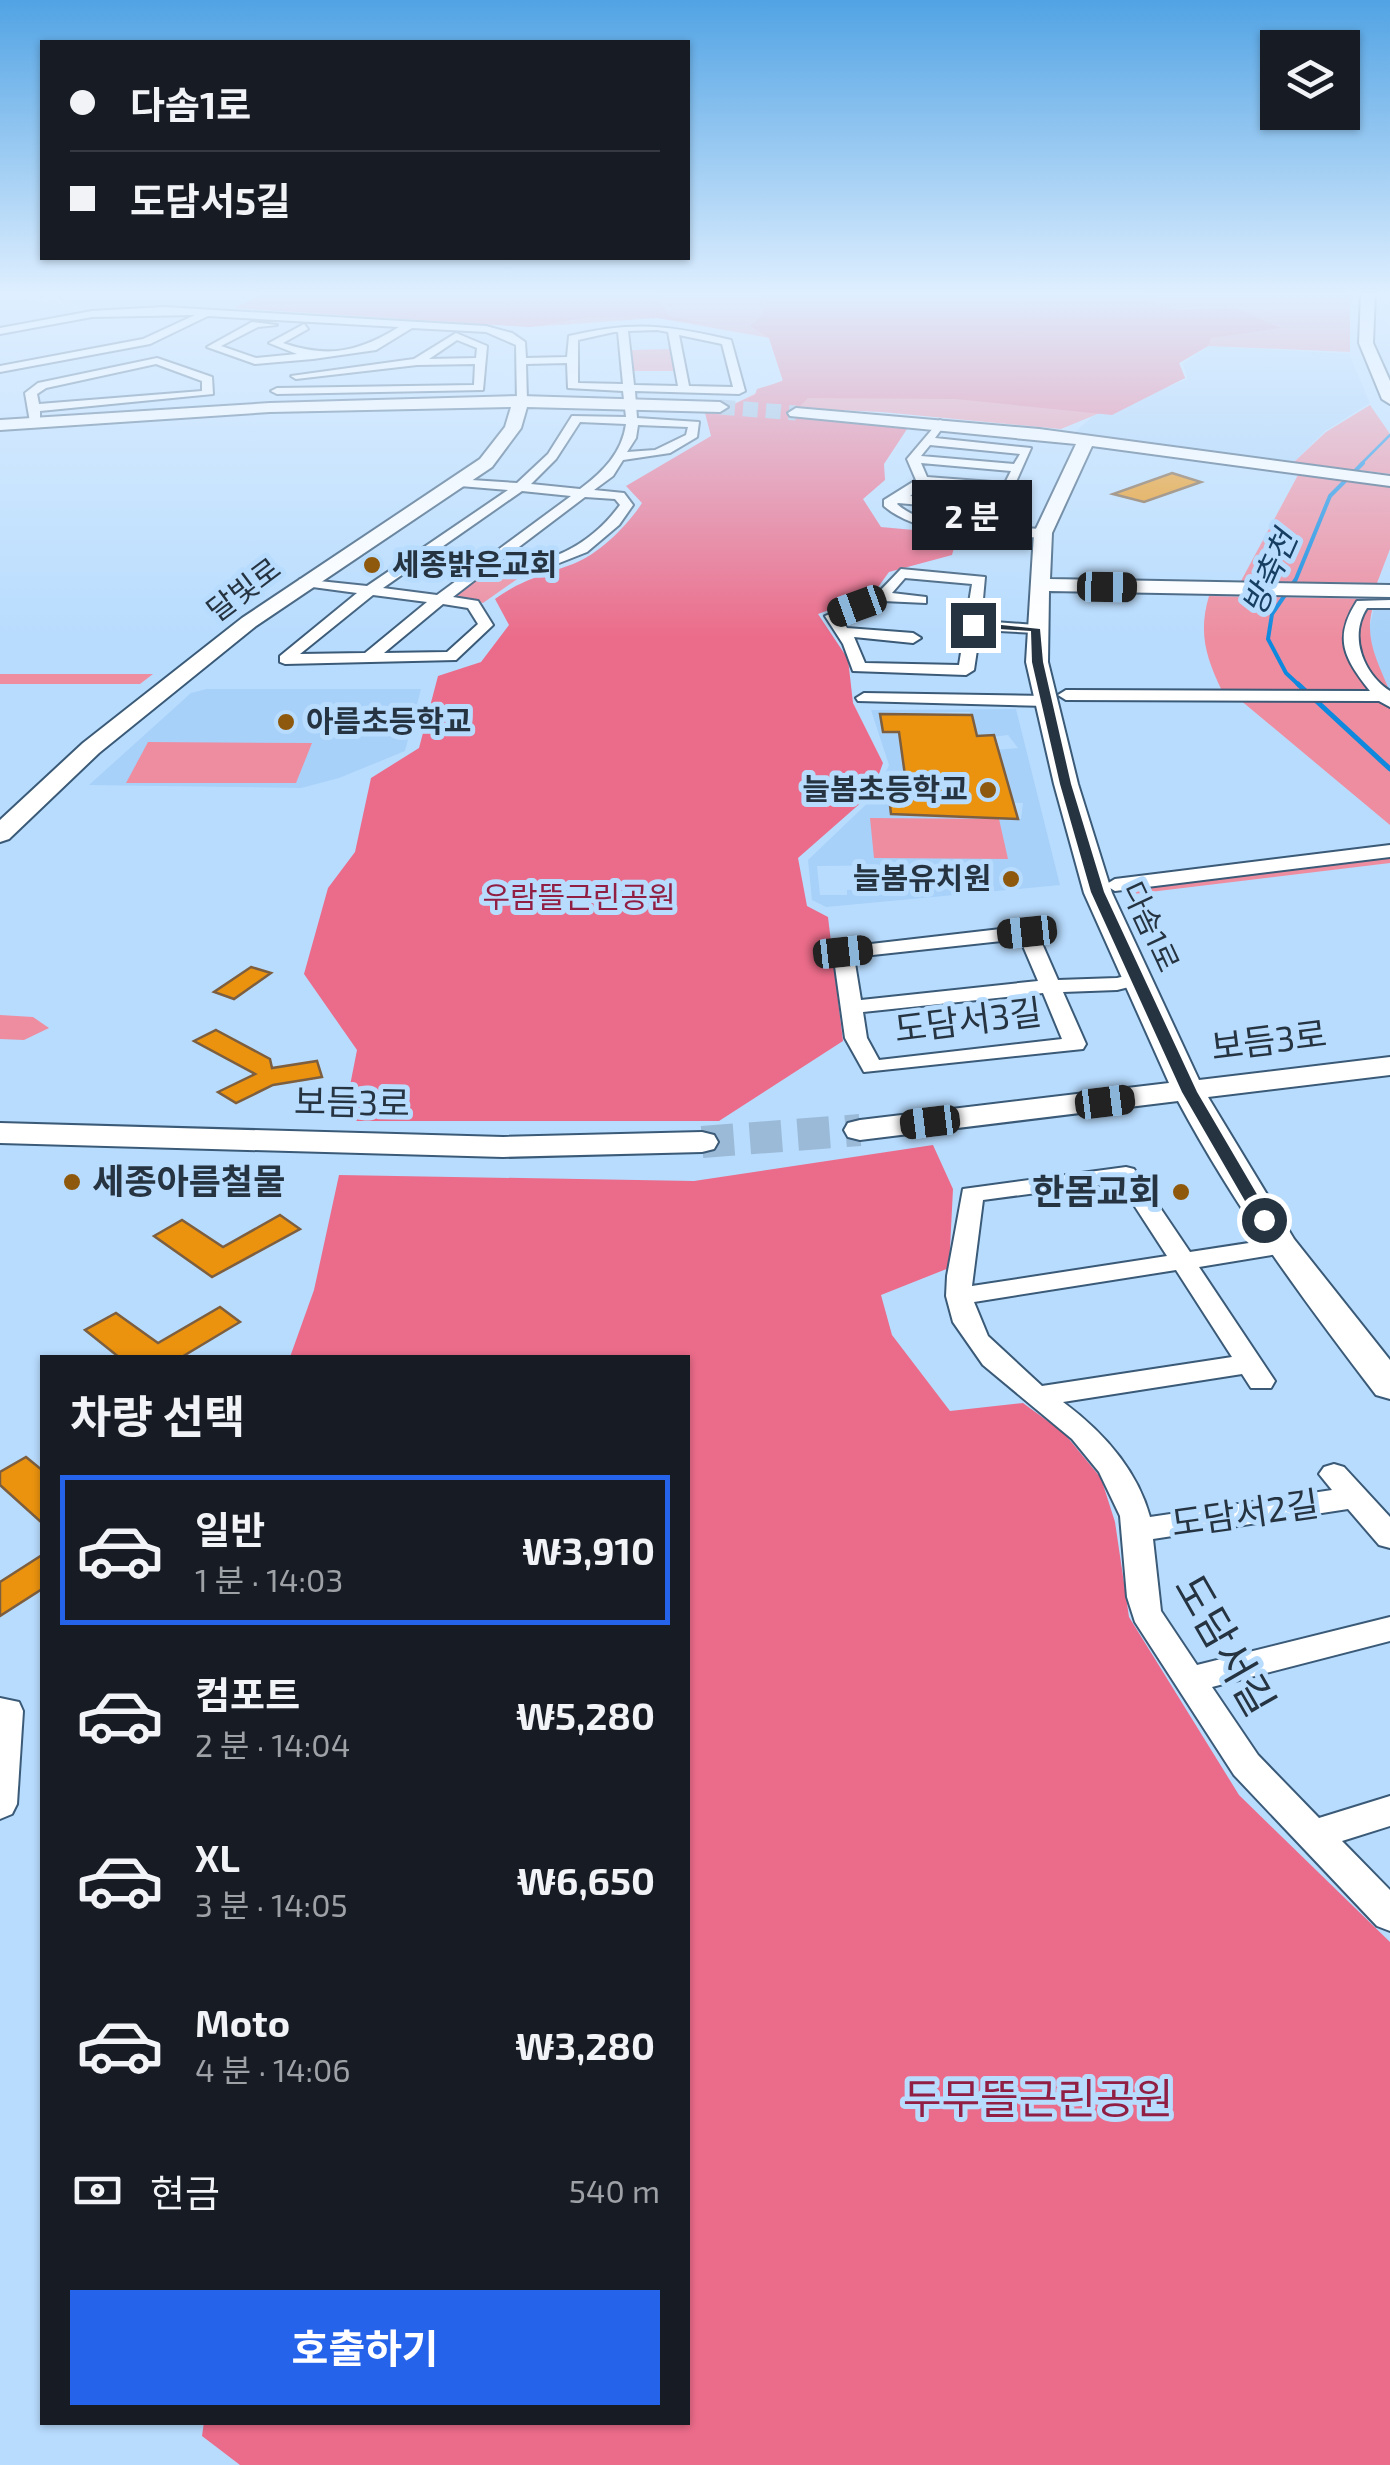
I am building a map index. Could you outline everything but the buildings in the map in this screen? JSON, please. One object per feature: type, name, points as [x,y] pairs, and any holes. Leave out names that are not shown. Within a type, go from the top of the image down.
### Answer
[{"type":"street","points":[[34,408],[35,415]]},
{"type":"street","points":[[0,425],[68,408]]},
{"type":"street","points":[[35,415],[135,408]]},
{"type":"street","name":"달빛로","points":[[0,834],[91,748],[305,582],[460,482],[498,448],[512,428],[518,408]]},
{"type":"street","points":[[305,582],[371,590],[473,604],[486,625],[451,658],[286,658],[371,590],[523,486],[558,452],[576,418],[611,408]]},
{"type":"street","points":[[369,658],[439,600],[586,493],[620,456],[630,438],[629,408]]},
{"type":"street","points":[[620,456],[656,456],[688,440],[694,432],[692,423],[645,408]]},
{"type":"street","points":[[796,413],[940,423],[1390,482]]},
{"type":"street","points":[[913,459],[940,423]]},
{"type":"street","name":"다솜1로","points":[[1086,440],[1043,534],[1036,629],[1038,662],[1056,698],[1096,887],[1189,1092],[1230,1167],[1281,1246],[1390,1386]]},
{"type":"street","points":[[926,441],[1027,451],[995,508],[988,529]]},
{"type":"street","points":[[913,459],[1016,468]]},
{"type":"street","points":[[913,459],[922,480]]},
{"type":"street","points":[[922,480],[914,490],[889,502],[892,509],[919,524],[1043,534]]},
{"type":"street","points":[[922,480],[1006,487]]},
{"type":"street","points":[[460,482],[619,496],[628,505],[616,523],[563,561],[527,571],[480,569]]},
{"type":"street","points":[[896,498],[995,508]]},
{"type":"street","points":[[882,597],[901,574],[980,580],[966,670],[859,668],[844,632],[832,616],[882,597],[921,600]]},
{"type":"street","points":[[1040,585],[1386,595]]},
{"type":"street","points":[[1386,595],[1362,604],[1350,623],[1350,644],[1387,698]]},
{"type":"street","points":[[973,625],[1036,629]]},
{"type":"street","points":[[844,632],[913,638]]},
{"type":"street","points":[[864,698],[1387,698]]},
{"type":"street","points":[[1116,885],[1390,851]]},
{"type":"street","name":"도담서3길","points":[[1027,932],[1052,986],[1075,1044],[872,1067],[856,1038],[843,952],[1027,932]]},
{"type":"street","name":"도담서3길","points":[[851,1007],[1138,979]]},
{"type":"street","name":"보듬3로","points":[[860,1130],[1390,1066]]},
{"type":"street","name":"보듬3로","points":[[0,1133],[504,1147],[702,1142]]},
{"type":"street","name":"도담서길","points":[[1038,1396],[1254,1373],[1124,1166],[972,1194],[960,1296],[968,1330],[1038,1396],[1082,1432],[1107,1459],[1133,1506],[1139,1586],[1146,1613],[1246,1766],[1390,1915]]},
{"type":"street","points":[[960,1296],[1281,1246]]},
{"type":"street","name":"도담서2길","points":[[1334,1474],[1390,1537]]},
{"type":"street","name":"도담서2길","points":[[1136,1530],[1354,1498]]},
{"type":"street","points":[[1191,1679],[1390,1629]]},
{"type":"street","points":[[0,1711],[7,1711],[0,1804]]},
{"type":"street","points":[[1312,1835],[1390,1811]]},
{"type":"shaded area","points":[[797,408],[1112,408],[1061,429]]},
{"type":"shaded area","points":[[1113,408],[1362,408],[1325,431],[1294,462],[1074,433],[1093,416]]},
{"type":"shaded area","points":[[1365,408],[1372,408],[1390,434],[1390,474],[1294,462],[1326,432]]},
{"type":"shaded area","points":[[1298,475],[1390,486],[1390,549],[1377,583],[1241,581]]},
{"type":"shaded area","points":[[480,573],[523,575],[483,603],[451,595]]},
{"type":"shaded area","points":[[1209,596],[1376,599],[1370,635],[1390,692],[1222,691],[1205,645]]},
{"type":"shaded area","points":[[1376,599],[1390,599],[1390,691],[1373,656],[1369,629]]},
{"type":"shaded area","points":[[0,674],[153,674],[140,684],[0,684]]},
{"type":"shaded area","name":"아름초등학교","points":[[207,689],[421,689],[405,751],[339,778],[301,788],[89,785],[191,693]]},
{"type":"shaded area","points":[[1239,699],[1390,701],[1390,825]]},
{"type":"shaded area","name":"늘봄초등학교","points":[[1016,709],[1060,885],[826,907],[812,900],[808,860],[876,795],[889,765],[871,710]],"holes":[[[970,712],[976,733],[962,741],[1008,735],[1018,748],[950,754],[1003,802],[1023,803],[1021,819],[891,814],[889,797],[908,797],[917,732],[884,732],[881,714]],[[907,865],[909,873],[961,873],[965,889],[847,890],[847,895],[820,895],[817,866]]]},
{"type":"shaded area","points":[[148,742],[312,743],[296,783],[126,783]]},
{"type":"shaded area","points":[[870,818],[999,819],[1008,859],[874,858]]},
{"type":"shaded area","points":[[1390,846],[1390,863],[1125,895],[1119,879]]},
{"type":"shaded area","points":[[0,1015],[33,1017],[49,1028],[24,1040],[0,1039]]},
{"type":"green space","name":"우람뜰근린공원","points":[[729,408],[798,408],[789,417],[909,426],[884,464],[885,480],[863,499],[881,527],[958,534],[952,555],[889,572],[873,594],[818,614],[848,659],[853,703],[883,763],[872,793],[798,858],[807,906],[828,917],[843,1041],[719,1121],[343,1121],[357,1050],[304,974],[328,888],[355,852],[371,778],[419,748],[438,676],[481,662],[509,625],[495,599],[524,582],[583,559],[602,546],[642,503],[626,486],[711,436],[705,413],[722,414]]},
{"type":"green space","name":"우람뜰근린공원","points":[[1044,408],[1126,408],[1112,415]]},
{"type":"green space","name":"두무뜰근린공원","points":[[933,1145],[953,1189],[949,1268],[881,1295],[892,1335],[950,1411],[1023,1403],[1064,1433],[1101,1478],[1115,1522],[1129,1617],[1239,1795],[1390,1942],[1390,2465],[240,2465],[202,2436],[204,2425],[690,2425],[690,1355],[291,1355],[314,1290],[339,1175],[694,1181]]},
{"type":"waterway","name":"방축천","points":[[1360,465],[1390,435]]},
{"type":"waterway","name":"방축천","points":[[1301,687],[1286,673],[1268,639],[1272,614],[1296,579],[1330,496],[1363,463]]},
{"type":"waterway","name":"방축천","points":[[1298,684],[1390,769]]},
{"type":"tunnel","points":[[733,408],[796,413]]},
{"type":"tunnel","points":[[702,1142],[860,1130]]},
{"type":"place","name":"세종밝은교회","points":[[372,565]]},
{"type":"place","name":"아름초등학교","points":[[286,722]]},
{"type":"place","name":"늘봄초등학교","points":[[988,790]]},
{"type":"place","name":"늘봄유치원","points":[[1011,879]]},
{"type":"place","name":"세종아름철물","points":[[72,1182]]},
{"type":"place","name":"한몸교회","points":[[1181,1192]]},
{"type":"route","points":[[973,625],[1036,629],[1038,662],[1066,784],[1098,892],[1189,1092],[1264,1220]]}]
